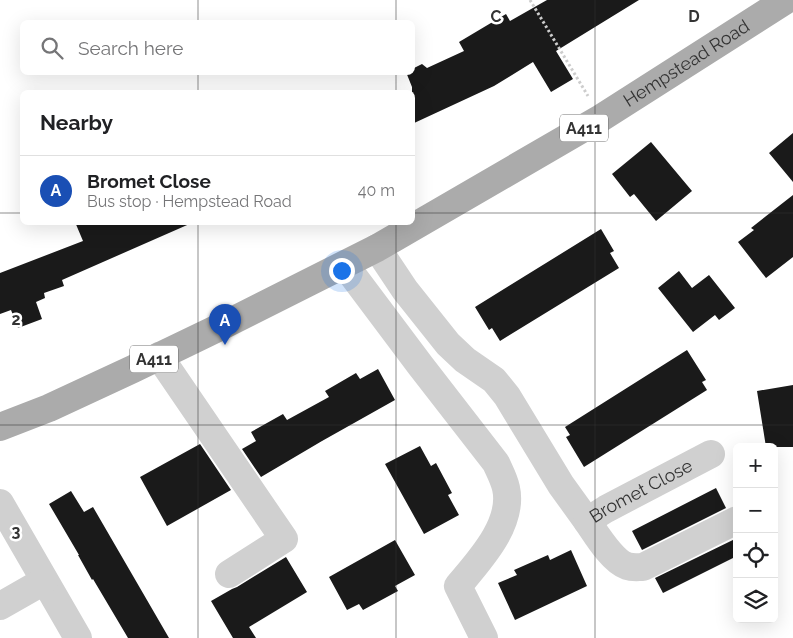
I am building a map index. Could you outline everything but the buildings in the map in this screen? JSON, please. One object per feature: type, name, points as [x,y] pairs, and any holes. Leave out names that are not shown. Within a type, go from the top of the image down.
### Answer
[{"type":"main road","name":"Hempstead Road","points":[[0,427],[49,408],[160,356],[377,248],[601,118],[786,0]]},
{"type":"street","name":"Bromet Close","points":[[377,248],[405,290],[448,344],[465,360],[494,380],[507,396],[561,485],[586,521],[711,454]]},
{"type":"street","points":[[345,265],[496,463],[502,476],[506,490],[506,505],[503,519],[485,552],[458,586],[484,638]]},
{"type":"street","points":[[160,356],[284,539],[229,574]]},
{"type":"street","points":[[0,503],[78,638]]},
{"type":"street","points":[[586,521],[616,560],[635,568],[643,567],[733,522]]},
{"type":"street","points":[[0,606],[44,580]]},
{"type":"path","points":[[530,0],[601,118]]},
{"type":"place","name":"Bromet Close","points":[[225,345]]}]
